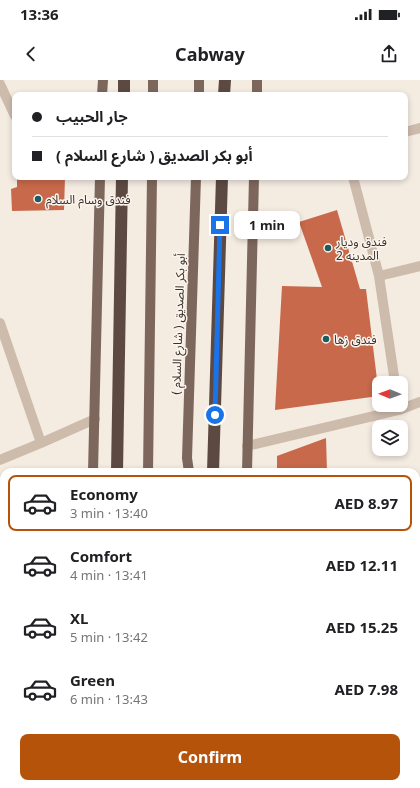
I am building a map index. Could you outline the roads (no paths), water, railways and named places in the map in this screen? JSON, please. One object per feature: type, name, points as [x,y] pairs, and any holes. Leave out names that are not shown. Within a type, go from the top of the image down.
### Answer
[{"type":"highway","points":[[124,80],[124,92]]},
{"type":"highway","points":[[224,92],[225,80]]},
{"type":"highway","points":[[117,468],[122,180]]},
{"type":"highway","points":[[213,468],[222,180]]},
{"type":"main road","points":[[102,92],[103,80]]},
{"type":"main road","points":[[153,80],[153,92]]},
{"type":"main road","points":[[199,80],[199,92]]},
{"type":"main road","points":[[257,80],[257,92]]},
{"type":"main road","points":[[93,468],[100,180]]},
{"type":"main road","points":[[148,468],[152,180]]},
{"type":"main road","name":"( شارع السلام ) أبو بكر الصديق","points":[[188,468],[187,458],[196,180]]},
{"type":"main road","points":[[247,468],[254,180]]},
{"type":"street","points":[[0,84],[12,110]]},
{"type":"street","points":[[408,131],[420,128]]},
{"type":"street","points":[[353,180],[379,276],[394,376]]},
{"type":"street","points":[[379,276],[420,266]]},
{"type":"street","points":[[0,323],[41,443]]},
{"type":"street","points":[[408,405],[420,402]]},
{"type":"street","points":[[247,446],[383,412]]},
{"type":"street","points":[[0,460],[95,419]]},
{"type":"place","name":"فندق وسام السلام","points":[[38,199]]},
{"type":"place","name":"فندق وديار المدينه 2","points":[[328,248]]},
{"type":"place","name":"فندق زها","points":[[326,339]]}]
